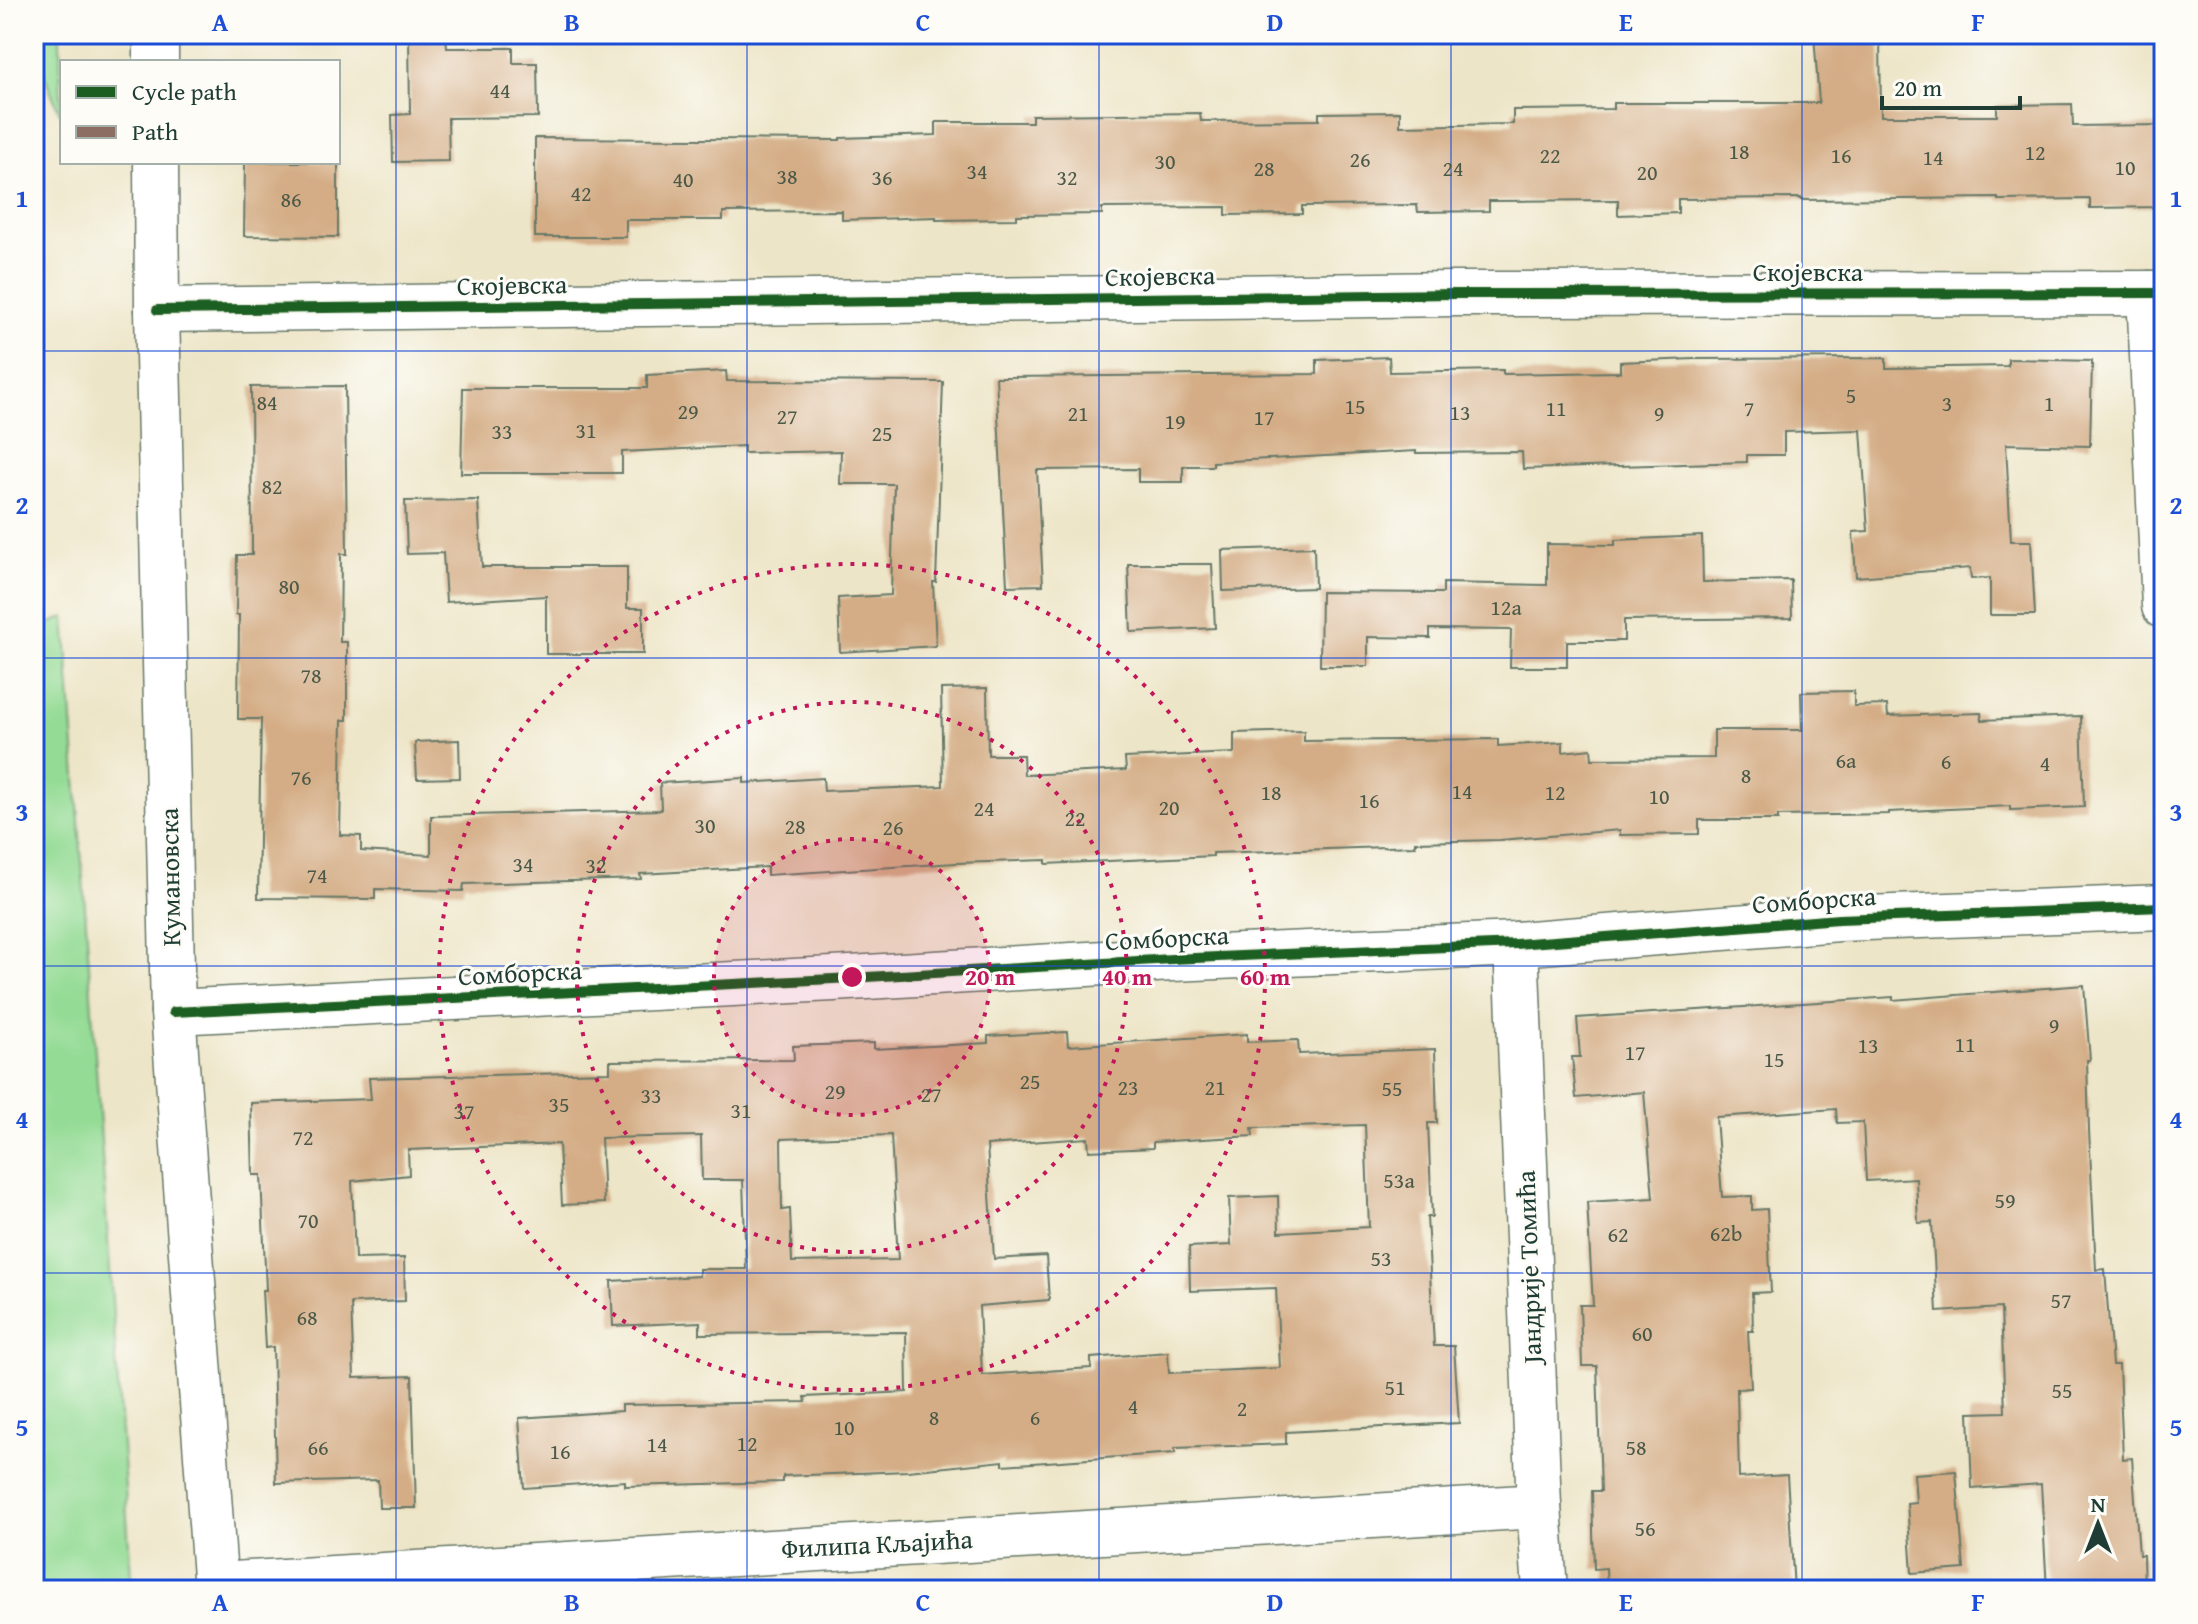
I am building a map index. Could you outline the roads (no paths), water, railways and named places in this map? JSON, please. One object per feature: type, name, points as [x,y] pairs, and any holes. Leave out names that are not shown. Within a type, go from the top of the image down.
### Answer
[{"type":"street","points":[[156,34],[156,60]]},
{"type":"street","name":"Кумановска","points":[[156,164],[173,1012],[216,1587]]},
{"type":"street","points":[[2157,293],[2164,606]]},
{"type":"street","name":"Скојевска","points":[[157,310],[1455,294],[2157,293]]},
{"type":"street","name":"Сомборска","points":[[173,1012],[1187,958],[1516,944],[1839,919],[2164,907]]},
{"type":"street","name":"Јандрије Томића","points":[[1516,944],[1545,1590]]},
{"type":"street","name":"Филипа Кљајића","points":[[216,1587],[1539,1506]]}]
